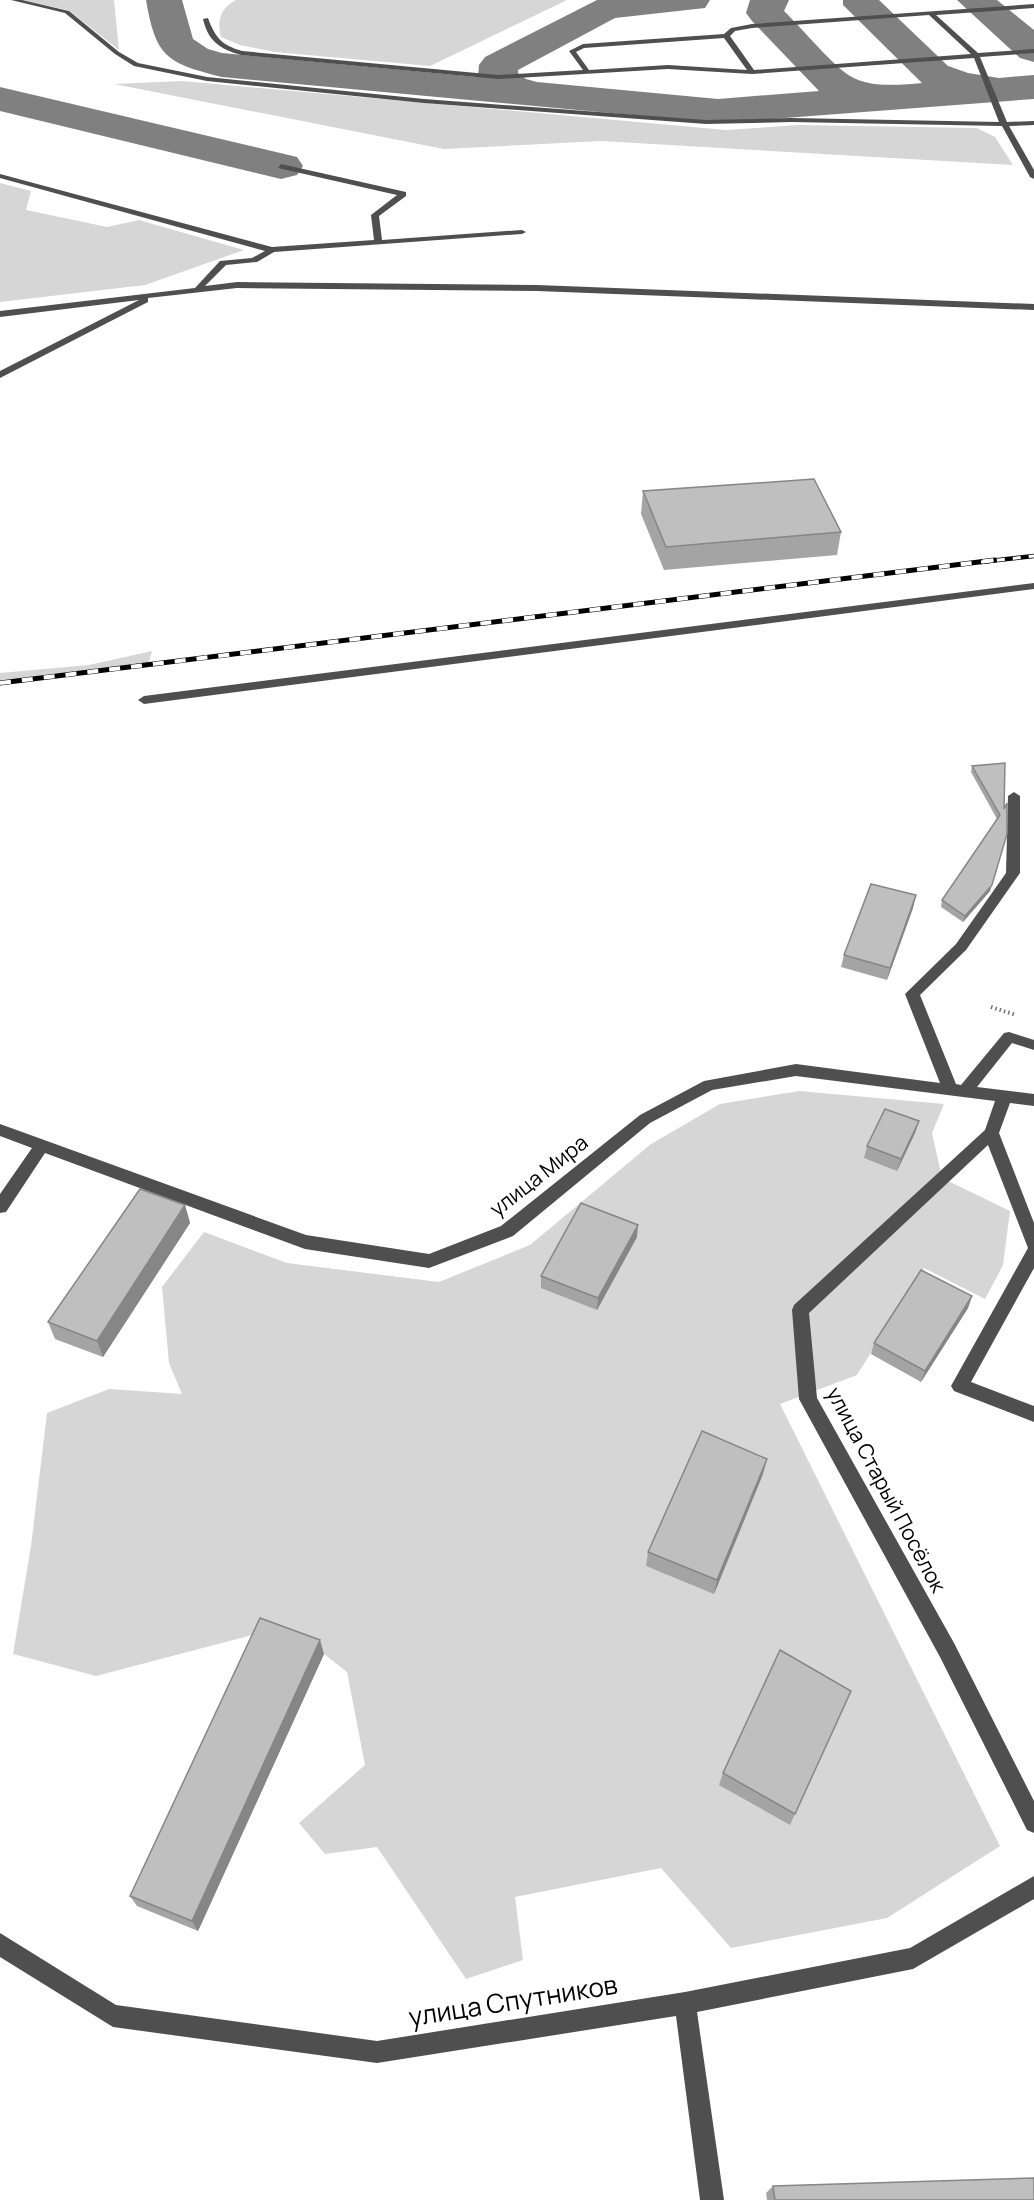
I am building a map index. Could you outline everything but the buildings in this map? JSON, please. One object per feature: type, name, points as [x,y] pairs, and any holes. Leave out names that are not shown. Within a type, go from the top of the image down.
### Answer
[{"type":"street","points":[[14,0],[67,12],[117,54],[136,65],[207,79],[424,101],[706,122],[791,120],[1034,123]]},
{"type":"street","points":[[587,71],[572,51],[574,49],[583,46],[726,36],[733,29],[752,26],[1034,6]]},
{"type":"street","points":[[931,14],[976,55],[1004,124],[1034,177]]},
{"type":"street","points":[[206,19],[211,38],[217,45],[241,53],[478,76],[668,67],[752,72],[1034,51]]},
{"type":"street","points":[[726,36],[752,72]]},
{"type":"street","points":[[281,166],[403,194],[375,214],[378,241]]},
{"type":"street","points":[[0,176],[272,250],[522,232]]},
{"type":"street","points":[[199,288],[224,263],[254,260],[272,250]]},
{"type":"street","points":[[0,314],[237,285],[537,288],[1034,308]]},
{"type":"street","points":[[0,375],[150,297]]},
{"type":"street","points":[[144,700],[1034,586]]},
{"type":"street","points":[[1014,796],[1013,873],[961,947],[912,994],[958,1089],[1009,1037],[1034,1045]]},
{"type":"street","name":"улица Мира","points":[[0,1130],[305,1242],[429,1261],[507,1231],[645,1119],[709,1084],[796,1070],[1034,1100]]},
{"type":"street","name":"улица Старый Посёлок","points":[[1005,1095],[992,1133],[800,1310],[808,1399],[947,1650],[1034,1823]]},
{"type":"street","points":[[992,1133],[1034,1244]]},
{"type":"street","points":[[0,1207],[42,1145]]},
{"type":"street","points":[[1034,1253],[960,1386],[1034,1414]]},
{"type":"street","name":"улица Спутников","points":[[0,1944],[113,2016],[377,2052],[685,2003],[913,1958],[1034,1887]]},
{"type":"street","points":[[685,2003],[712,2200]]},
{"type":"shaded area","points":[[21,0],[114,0],[119,50],[68,10]]},
{"type":"shaded area","points":[[236,0],[567,0],[430,66],[275,52],[240,45],[221,37],[220,31],[223,11]]},
{"type":"shaded area","points":[[182,81],[726,130],[799,125],[977,128],[995,137],[1013,165],[601,141],[444,149],[114,84]]},
{"type":"shaded area","points":[[0,183],[31,191],[26,210],[107,227],[139,220],[244,250],[145,285],[0,302]]},
{"type":"shaded area","points":[[152,651],[148,665],[0,683],[0,673],[89,665]]},
{"type":"shaded area","points":[[799,1091],[944,1104],[932,1133],[942,1178],[1010,1211],[1003,1265],[985,1299],[924,1268],[857,1375],[780,1404],[1000,1846],[887,1918],[731,1948],[661,1868],[515,1897],[523,1960],[466,1979],[377,1847],[325,1854],[299,1823],[365,1765],[347,1672],[324,1654],[264,1632],[96,1676],[13,1654],[31,1546],[47,1413],[109,1389],[182,1394],[169,1363],[162,1287],[204,1232],[287,1263],[439,1282],[530,1245],[651,1144],[720,1104]]},
{"type":"taxiway","points":[[164,0],[170,28],[178,46],[194,57],[206,61],[222,65],[537,94]]},
{"type":"taxiway","points":[[537,94],[512,88],[498,77],[499,65],[602,10],[620,5],[692,0]]},
{"type":"taxiway","points":[[771,0],[766,4],[765,13],[835,84],[857,93],[895,97]]},
{"type":"taxiway","points":[[861,0],[861,5],[934,74],[961,84],[996,89]]},
{"type":"taxiway","points":[[975,0],[1034,50]]},
{"type":"taxiway","points":[[537,94],[718,111],[1034,87]]},
{"type":"taxiway","points":[[0,99],[281,166]]},
{"type":"railway","points":[[981,562],[1034,556]]},
{"type":"railway","points":[[0,683],[995,560]]}]
